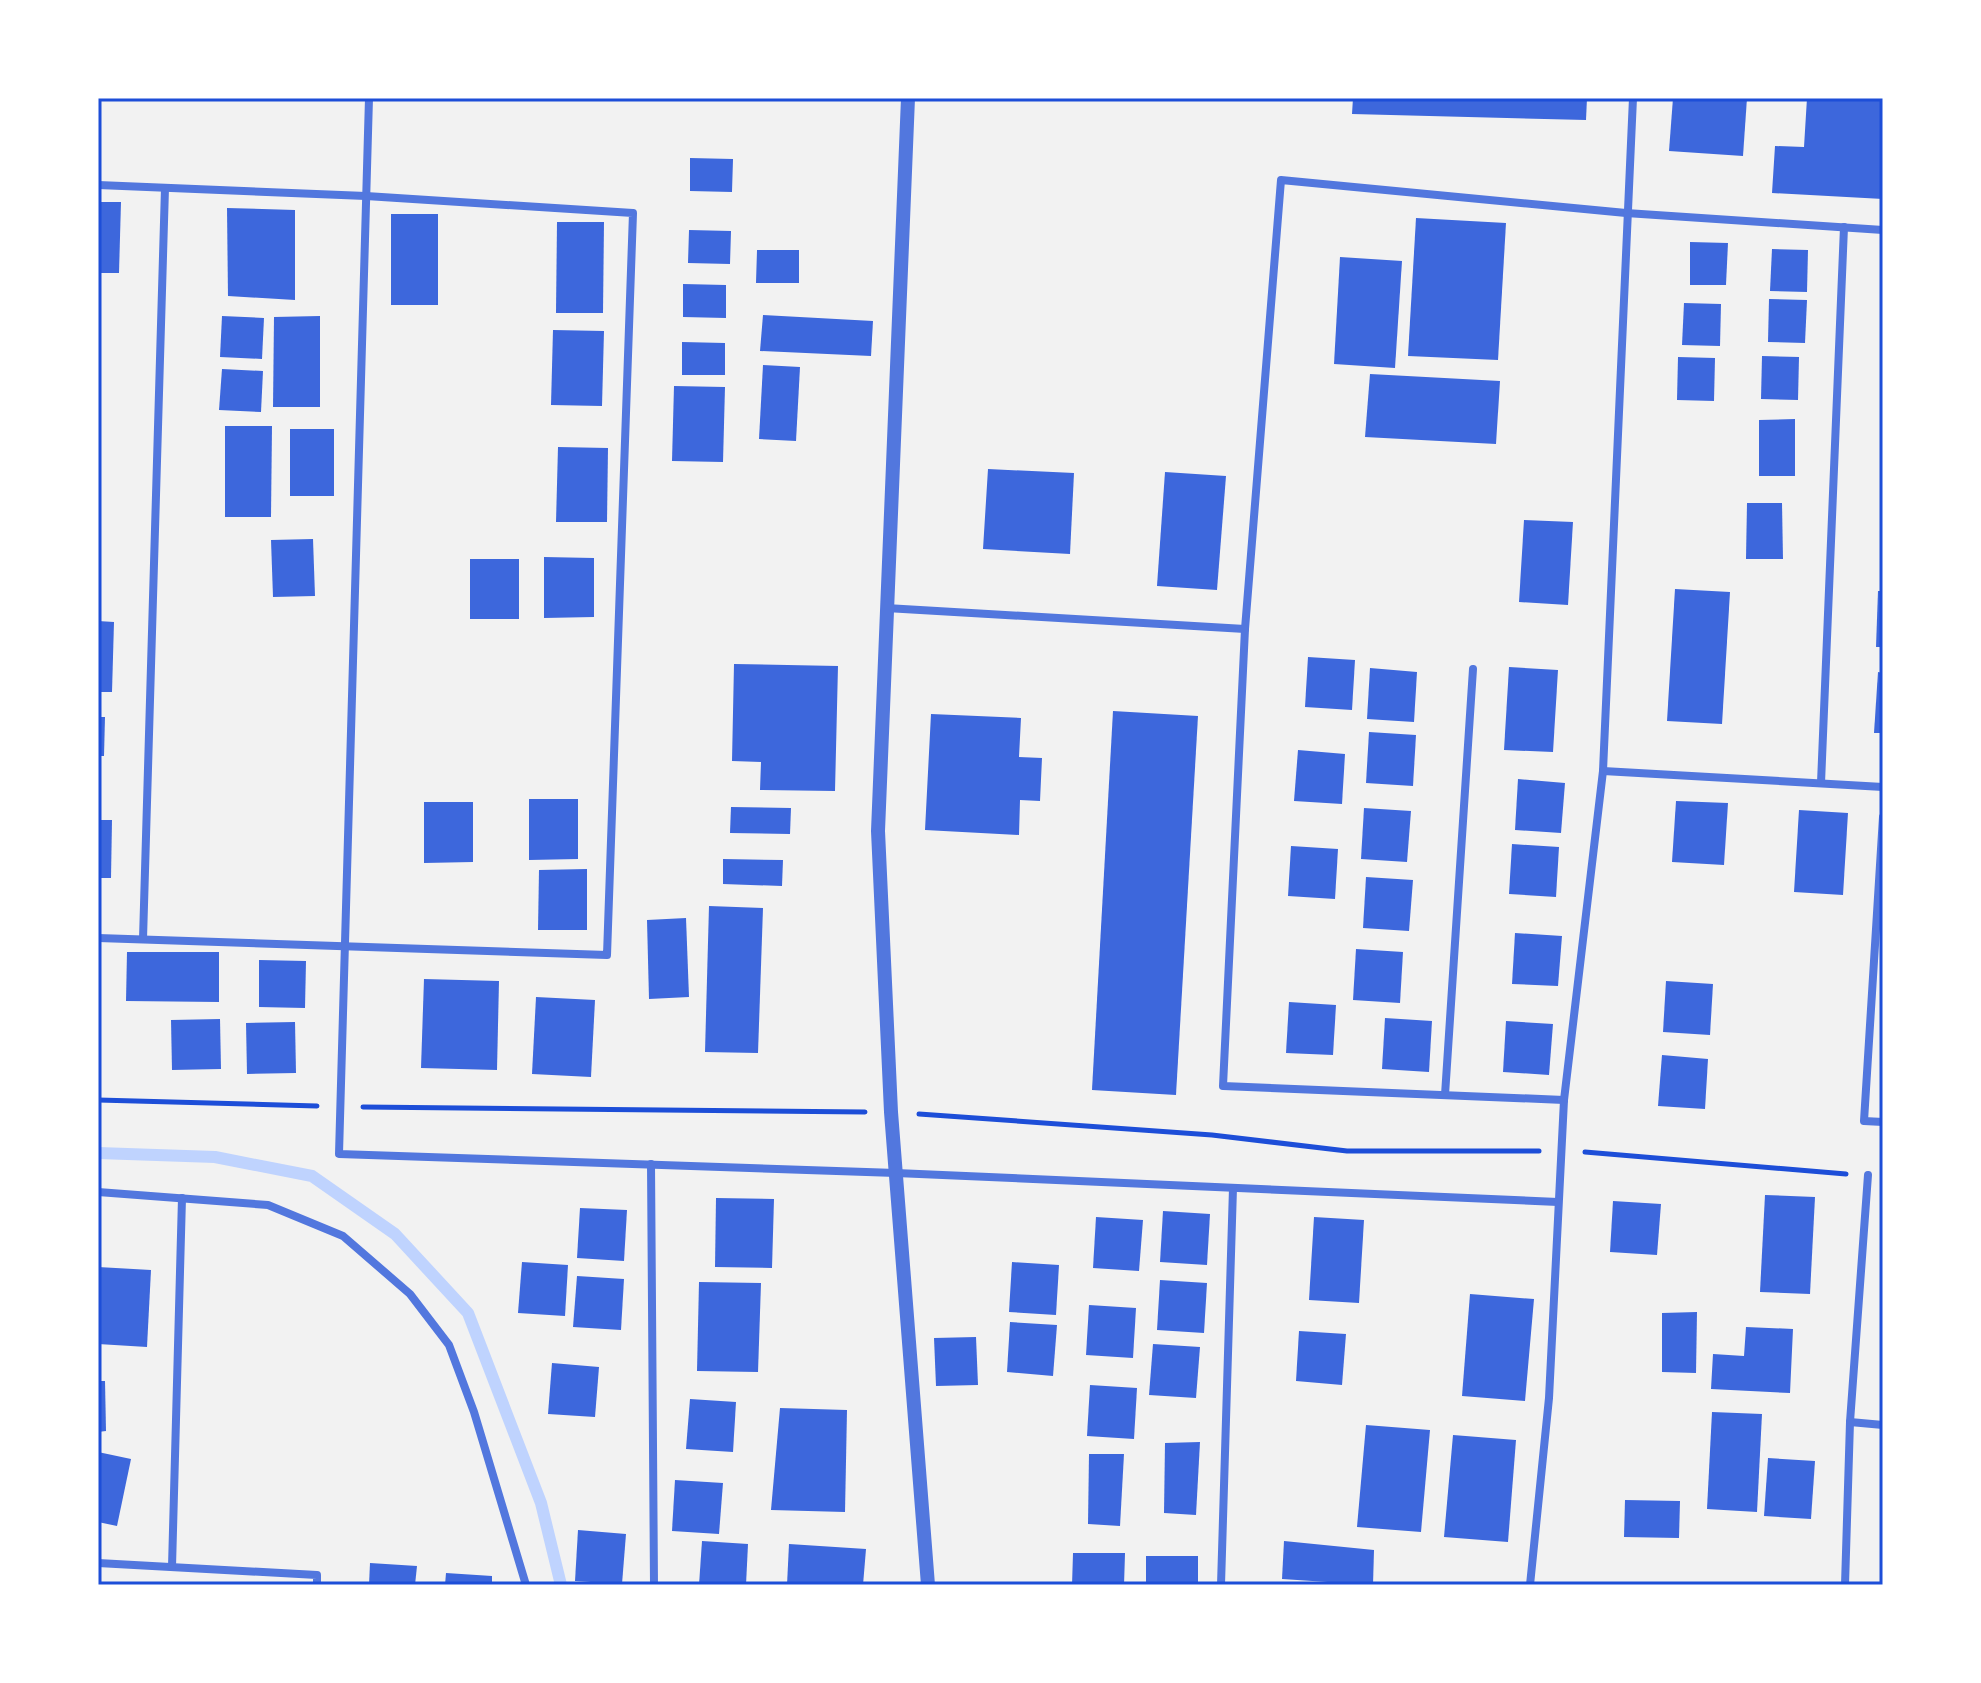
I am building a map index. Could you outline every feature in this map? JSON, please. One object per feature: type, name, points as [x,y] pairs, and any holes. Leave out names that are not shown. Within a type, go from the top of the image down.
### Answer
[{"type":"street","points":[[369,98],[339,1154],[896,1173],[1558,1202]]},
{"type":"street","points":[[908,98],[878,831],[891,1112],[928,1585]]},
{"type":"street","points":[[1530,1585],[1549,1398],[1564,1100],[1603,771],[1633,98]]},
{"type":"street","points":[[1564,1100],[1223,1086],[1245,629],[1281,180],[1626,213],[1883,230]]},
{"type":"street","points":[[98,185],[366,196],[633,213],[607,955],[98,938]]},
{"type":"street","points":[[143,939],[165,188]]},
{"type":"street","points":[[1821,783],[1844,227]]},
{"type":"street","points":[[885,608],[1245,629]]},
{"type":"street","points":[[1445,1095],[1473,669]]},
{"type":"street","points":[[1603,771],[1883,787]]},
{"type":"street","points":[[1883,817],[1864,1121],[1883,1122]]},
{"type":"street","points":[[651,1164],[654,1585]]},
{"type":"street","points":[[1845,1585],[1850,1422],[1868,1175]]},
{"type":"street","points":[[1221,1585],[1233,1188]]},
{"type":"street","points":[[98,1192],[268,1205],[343,1236],[410,1294],[449,1345],[474,1412],[526,1585]]},
{"type":"street","points":[[172,1567],[182,1198]]},
{"type":"street","points":[[1850,1422],[1883,1425]]},
{"type":"street","points":[[98,1563],[317,1575],[317,1585]]},
{"type":"path","points":[[98,1100],[339,1107],[891,1112],[1212,1135],[1347,1151],[1560,1150],[1868,1175]]},
{"type":"building","points":[[1353,98],[1587,98],[1586,120],[1352,114]]},
{"type":"building","points":[[1673,98],[1747,98],[1743,156],[1669,151]]},
{"type":"building","points":[[1807,98],[1883,98],[1883,199],[1772,193],[1775,146],[1804,147]]},
{"type":"building","points":[[690,158],[733,159],[732,192],[690,191]]},
{"type":"building","points":[[98,202],[121,202],[119,273],[98,273]]},
{"type":"building","points":[[227,208],[295,210],[295,300],[228,296]]},
{"type":"building","points":[[391,214],[438,214],[438,305],[391,305]]},
{"type":"building","points":[[1416,218],[1506,223],[1498,360],[1408,356]]},
{"type":"building","points":[[557,222],[604,222],[603,313],[556,313]]},
{"type":"building","points":[[689,230],[731,231],[730,264],[688,263]]},
{"type":"building","points":[[1690,242],[1728,243],[1726,285],[1690,285]]},
{"type":"building","points":[[1772,249],[1808,250],[1807,292],[1770,291]]},
{"type":"building","points":[[757,250],[799,250],[799,283],[756,283]]},
{"type":"building","points":[[1340,257],[1402,261],[1395,368],[1334,364]]},
{"type":"building","points":[[683,284],[726,285],[726,318],[683,317]]},
{"type":"building","points":[[1769,299],[1807,300],[1805,343],[1768,342]]},
{"type":"building","points":[[1684,303],[1721,304],[1720,346],[1682,345]]},
{"type":"building","points":[[763,315],[873,321],[871,356],[760,351]]},
{"type":"building","points":[[222,316],[264,318],[262,359],[220,357]]},
{"type":"building","points":[[320,316],[320,407],[273,407],[274,317]]},
{"type":"building","points":[[553,330],[604,331],[602,406],[551,405]]},
{"type":"building","points":[[682,342],[725,343],[725,375],[682,375]]},
{"type":"building","points":[[1762,356],[1799,357],[1798,400],[1761,399]]},
{"type":"building","points":[[1678,357],[1715,358],[1714,401],[1677,400]]},
{"type":"building","points":[[763,365],[800,367],[796,441],[759,439]]},
{"type":"building","points":[[222,369],[263,371],[261,412],[219,410]]},
{"type":"building","points":[[1370,374],[1500,381],[1496,444],[1365,437]]},
{"type":"building","points":[[674,386],[725,387],[723,462],[672,461]]},
{"type":"building","points":[[1795,419],[1795,476],[1759,476],[1759,420]]},
{"type":"building","points":[[225,426],[272,426],[271,517],[225,517]]},
{"type":"building","points":[[290,429],[334,429],[334,496],[290,496]]},
{"type":"building","points":[[558,447],[608,448],[607,522],[556,522]]},
{"type":"building","points":[[988,469],[1074,473],[1070,554],[983,549]]},
{"type":"building","points":[[1165,472],[1226,476],[1217,590],[1157,586]]},
{"type":"building","points":[[1747,503],[1782,503],[1783,559],[1746,559]]},
{"type":"building","points":[[1524,520],[1573,522],[1568,605],[1519,602]]},
{"type":"building","points":[[313,539],[315,596],[273,597],[271,540]]},
{"type":"building","points":[[544,557],[594,558],[594,617],[544,618]]},
{"type":"building","points":[[470,559],[519,559],[519,619],[470,619]]},
{"type":"building","points":[[1675,589],[1730,592],[1722,724],[1667,721]]},
{"type":"building","points":[[1878,591],[1883,591],[1883,647],[1876,647]]},
{"type":"building","points":[[98,621],[114,622],[112,692],[98,692]]},
{"type":"building","points":[[1308,657],[1355,660],[1352,710],[1305,707]]},
{"type":"building","points":[[734,664],[838,666],[835,791],[760,790],[761,762],[732,761]]},
{"type":"building","points":[[1509,667],[1558,670],[1553,752],[1504,750]]},
{"type":"building","points":[[1370,668],[1417,672],[1414,722],[1367,719]]},
{"type":"building","points":[[1878,672],[1883,673],[1883,733],[1874,733]]},
{"type":"building","points":[[1113,711],[1198,716],[1176,1095],[1092,1090]]},
{"type":"building","points":[[931,714],[1021,718],[1019,757],[1042,758],[1040,801],[1020,800],[1019,835],[925,830]]},
{"type":"building","points":[[98,717],[105,717],[104,756],[98,756]]},
{"type":"building","points":[[1369,732],[1416,735],[1413,786],[1366,783]]},
{"type":"building","points":[[1298,750],[1345,754],[1342,804],[1294,801]]},
{"type":"building","points":[[1518,779],[1565,783],[1561,833],[1515,830]]},
{"type":"building","points":[[529,799],[578,799],[578,859],[529,860]]},
{"type":"building","points":[[1676,801],[1728,803],[1724,865],[1672,862]]},
{"type":"building","points":[[424,802],[473,802],[473,862],[424,863]]},
{"type":"building","points":[[731,807],[791,808],[790,834],[730,833]]},
{"type":"building","points":[[1364,808],[1411,811],[1407,862],[1361,859]]},
{"type":"building","points":[[1799,810],[1848,813],[1843,895],[1794,892]]},
{"type":"building","points":[[98,820],[112,820],[111,878],[98,878]]},
{"type":"building","points":[[1512,844],[1559,847],[1556,897],[1509,894]]},
{"type":"building","points":[[1291,846],[1338,849],[1335,899],[1288,896]]},
{"type":"building","points":[[723,859],[783,860],[782,886],[723,884]]},
{"type":"building","points":[[587,869],[587,930],[538,930],[539,870]]},
{"type":"building","points":[[1366,877],[1413,880],[1409,931],[1363,928]]},
{"type":"building","points":[[709,906],[763,908],[758,1053],[705,1052]]},
{"type":"building","points":[[686,918],[689,997],[649,999],[647,920]]},
{"type":"building","points":[[1515,933],[1562,936],[1558,986],[1512,984]]},
{"type":"building","points":[[1356,949],[1403,952],[1400,1003],[1353,1000]]},
{"type":"building","points":[[127,952],[219,952],[219,1002],[126,1001]]},
{"type":"building","points":[[259,960],[306,961],[305,1008],[259,1007]]},
{"type":"building","points":[[424,979],[499,981],[497,1070],[421,1068]]},
{"type":"building","points":[[1666,981],[1713,984],[1710,1035],[1663,1032]]},
{"type":"building","points":[[536,997],[595,1000],[591,1077],[532,1074]]},
{"type":"building","points":[[1289,1002],[1336,1005],[1333,1055],[1286,1053]]},
{"type":"building","points":[[1385,1018],[1432,1021],[1429,1072],[1382,1069]]},
{"type":"building","points":[[220,1019],[221,1069],[172,1070],[171,1020]]},
{"type":"building","points":[[1506,1021],[1553,1024],[1549,1075],[1503,1072]]},
{"type":"building","points":[[295,1022],[296,1073],[247,1074],[246,1023]]},
{"type":"building","points":[[1662,1055],[1708,1059],[1705,1109],[1658,1106]]},
{"type":"building","points":[[1765,1195],[1815,1197],[1810,1294],[1760,1292]]},
{"type":"building","points":[[716,1198],[774,1199],[772,1268],[715,1267]]},
{"type":"building","points":[[1613,1201],[1661,1204],[1657,1255],[1610,1252]]},
{"type":"building","points":[[580,1208],[627,1210],[624,1261],[577,1258]]},
{"type":"building","points":[[1163,1211],[1210,1214],[1207,1265],[1160,1262]]},
{"type":"building","points":[[1096,1217],[1143,1220],[1139,1271],[1093,1268]]},
{"type":"building","points":[[1314,1217],[1364,1220],[1359,1303],[1309,1300]]},
{"type":"building","points":[[522,1262],[568,1265],[565,1316],[518,1313]]},
{"type":"building","points":[[1012,1262],[1059,1265],[1056,1315],[1009,1312]]},
{"type":"building","points":[[98,1267],[151,1270],[147,1347],[98,1344]]},
{"type":"building","points":[[577,1276],[624,1279],[621,1330],[573,1327]]},
{"type":"building","points":[[1160,1280],[1207,1283],[1204,1333],[1157,1330]]},
{"type":"building","points":[[699,1282],[761,1283],[758,1372],[697,1371]]},
{"type":"building","points":[[1470,1294],[1534,1299],[1525,1401],[1462,1396]]},
{"type":"building","points":[[1089,1305],[1136,1308],[1133,1358],[1086,1355]]},
{"type":"building","points":[[1697,1312],[1696,1373],[1662,1372],[1662,1313]]},
{"type":"building","points":[[1010,1322],[1057,1325],[1053,1376],[1007,1372]]},
{"type":"building","points":[[1746,1327],[1793,1329],[1790,1393],[1711,1389],[1713,1354],[1744,1356]]},
{"type":"building","points":[[1299,1331],[1346,1334],[1342,1385],[1296,1381]]},
{"type":"building","points":[[976,1337],[978,1385],[936,1386],[934,1338]]},
{"type":"building","points":[[1153,1344],[1200,1347],[1196,1398],[1149,1395]]},
{"type":"building","points":[[552,1363],[599,1367],[595,1417],[548,1414]]},
{"type":"building","points":[[98,1381],[105,1381],[106,1431],[98,1432]]},
{"type":"building","points":[[1090,1385],[1137,1388],[1134,1439],[1087,1436]]},
{"type":"building","points":[[690,1399],[736,1402],[733,1452],[686,1449]]},
{"type":"building","points":[[780,1408],[847,1410],[845,1512],[771,1510]]},
{"type":"building","points":[[1712,1412],[1762,1414],[1757,1512],[1707,1509]]},
{"type":"building","points":[[1366,1425],[1430,1430],[1421,1532],[1357,1527]]},
{"type":"building","points":[[1453,1435],[1516,1440],[1508,1542],[1444,1537]]},
{"type":"building","points":[[1200,1442],[1196,1515],[1164,1513],[1165,1443]]},
{"type":"building","points":[[98,1452],[131,1459],[117,1526],[98,1522]]},
{"type":"building","points":[[1089,1454],[1124,1454],[1120,1526],[1088,1524]]},
{"type":"building","points":[[1768,1458],[1815,1461],[1811,1519],[1764,1516]]},
{"type":"building","points":[[675,1480],[723,1483],[719,1534],[672,1531]]},
{"type":"building","points":[[1625,1500],[1680,1501],[1679,1538],[1624,1537]]},
{"type":"building","points":[[578,1530],[626,1534],[622,1584],[575,1581]]},
{"type":"building","points":[[702,1541],[748,1544],[746,1585],[699,1585]]},
{"type":"building","points":[[1284,1541],[1374,1550],[1373,1585],[1282,1579]]},
{"type":"building","points":[[789,1544],[866,1549],[863,1585],[787,1585]]},
{"type":"building","points":[[1073,1553],[1125,1553],[1124,1585],[1072,1585]]},
{"type":"building","points":[[1146,1556],[1198,1556],[1198,1585],[1146,1585]]},
{"type":"building","points":[[370,1563],[417,1566],[415,1585],[369,1585]]},
{"type":"building","points":[[446,1573],[492,1576],[492,1585],[445,1585]]},
{"type":"waterway","points":[[98,1153],[215,1157],[312,1176],[395,1234],[468,1313],[541,1503],[561,1585]]}]
